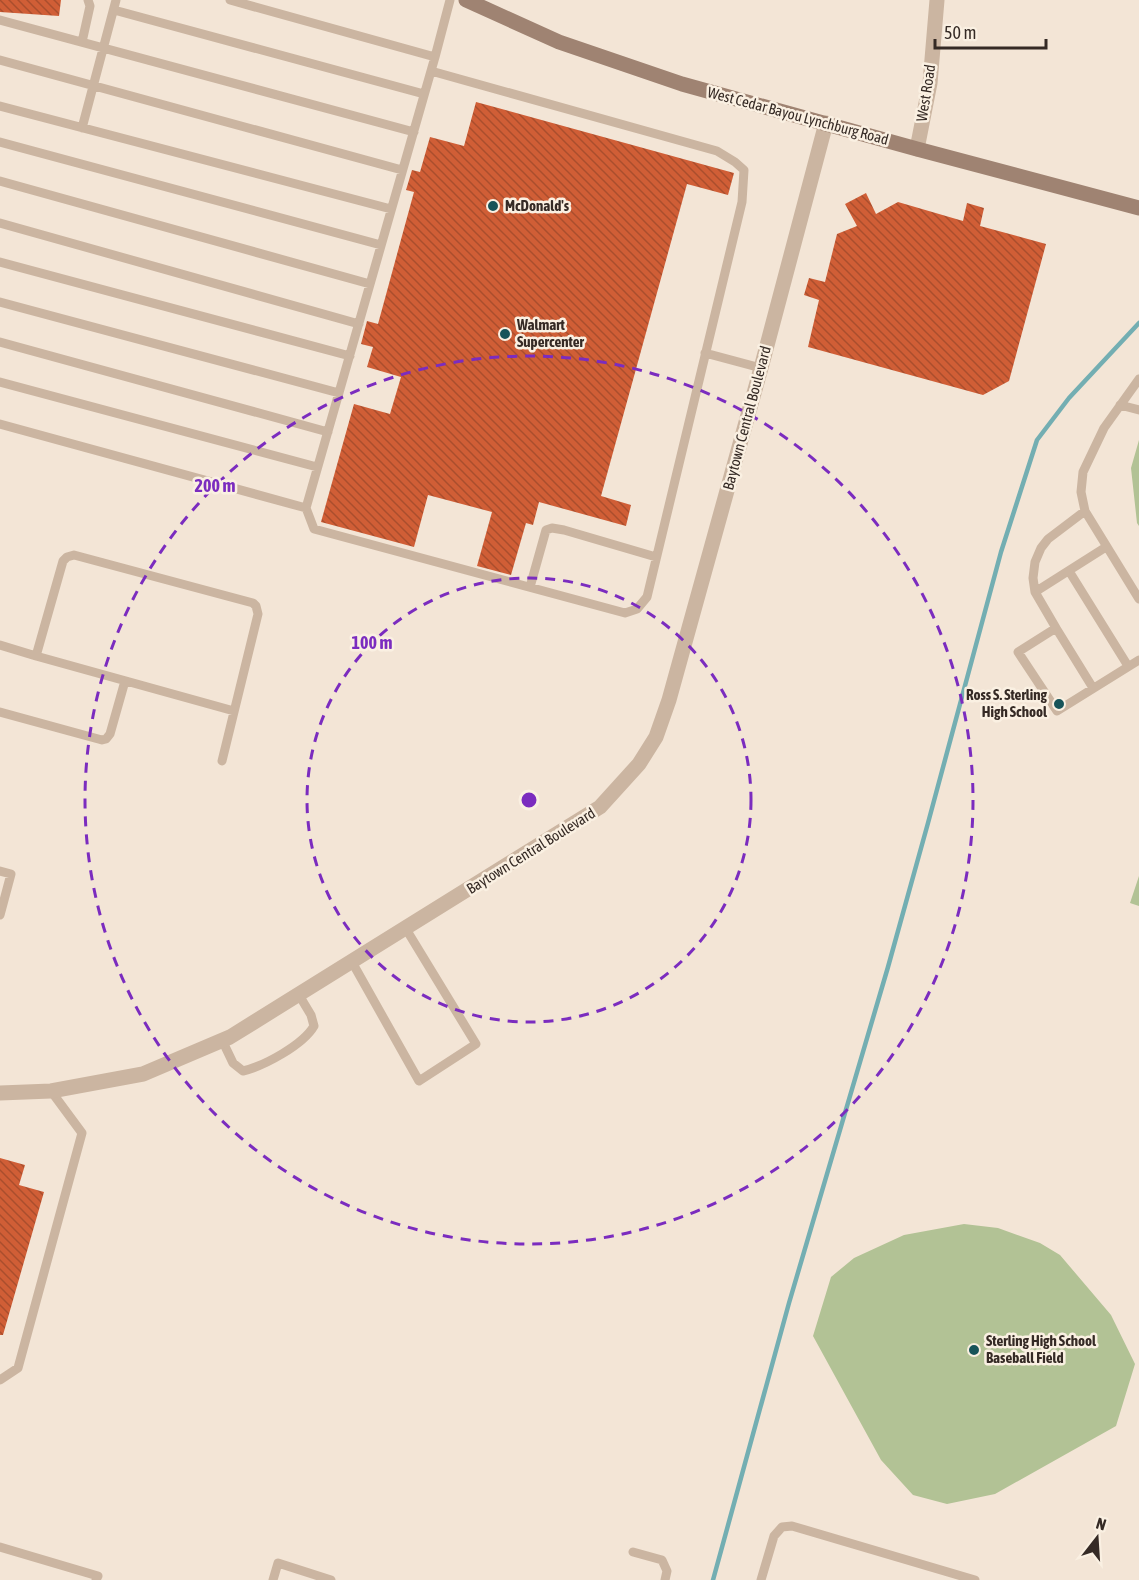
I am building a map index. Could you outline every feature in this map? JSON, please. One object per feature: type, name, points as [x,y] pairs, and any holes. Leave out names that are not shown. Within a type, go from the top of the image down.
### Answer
[{"type":"main road","name":"West Cedar Bayou Lynchburg Road","points":[[466,0],[559,42],[682,84],[1139,208]]},
{"type":"street","name":"West Road","points":[[917,149],[930,83],[937,0]]},
{"type":"street","name":"Baytown Central Boulevard","points":[[0,1093],[51,1090],[143,1074],[230,1037],[600,807],[639,764],[656,737],[669,700],[826,123]]},
{"type":"lane","points":[[82,42],[90,6],[88,0]]},
{"type":"lane","points":[[81,128],[116,0]]},
{"type":"lane","points":[[230,0],[435,57]]},
{"type":"lane","points":[[431,71],[717,151],[744,170],[742,202],[656,557],[646,597],[637,609],[625,613],[314,529],[306,508],[450,0]]},
{"type":"lane","points":[[114,10],[424,94]]},
{"type":"lane","points":[[0,20],[414,132]]},
{"type":"lane","points":[[0,60],[402,170]]},
{"type":"lane","points":[[0,107],[392,209]]},
{"type":"lane","points":[[0,142],[381,244]]},
{"type":"lane","points":[[0,181],[370,284]]},
{"type":"lane","points":[[0,223],[359,324]]},
{"type":"lane","points":[[0,262],[350,356]]},
{"type":"lane","points":[[0,302],[339,393]]},
{"type":"lane","points":[[0,342],[328,432]]},
{"type":"lane","points":[[705,353],[761,368]]},
{"type":"lane","points":[[1139,379],[1104,428],[1083,472],[1081,492],[1085,511],[1139,599]]},
{"type":"lane","points":[[0,382],[317,467]]},
{"type":"lane","points":[[1120,405],[1139,410]]},
{"type":"lane","points":[[0,424],[306,508]]},
{"type":"lane","points":[[1085,511],[1048,539],[1041,548],[1035,562],[1033,578],[1035,592],[1092,688]]},
{"type":"lane","points":[[530,587],[546,530],[552,528],[656,557]]},
{"type":"lane","points":[[1035,592],[1106,547]]},
{"type":"lane","points":[[36,656],[63,561],[67,556],[74,555],[253,603],[258,614],[222,761]]},
{"type":"lane","points":[[1069,571],[1128,666]]},
{"type":"lane","points":[[1056,628],[1018,651],[1057,711],[1139,660]]},
{"type":"lane","points":[[0,645],[234,711]]},
{"type":"lane","points":[[0,712],[102,740],[110,734],[125,681]]},
{"type":"lane","points":[[0,871],[11,874],[0,915]]},
{"type":"lane","points":[[352,962],[419,1081],[476,1044],[406,928]]},
{"type":"lane","points":[[222,1040],[233,1063],[243,1071],[254,1069],[300,1043],[314,1026],[311,1015],[299,995]]},
{"type":"lane","points":[[0,1380],[18,1368],[82,1132],[51,1090]]},
{"type":"lane","points":[[761,1580],[774,1536],[782,1527],[792,1526],[975,1580]]},
{"type":"lane","points":[[0,1547],[98,1576],[96,1580]]},
{"type":"lane","points":[[633,1552],[662,1560],[667,1571],[665,1580]]},
{"type":"lane","points":[[273,1580],[278,1563],[330,1580]]},
{"type":"green space","points":[[1139,440],[1139,526],[1131,468]]},
{"type":"green space","points":[[1139,876],[1139,906],[1130,903]]},
{"type":"green space","name":"Sterling High School Baseball Field","points":[[964,1224],[998,1228],[1040,1243],[1060,1255],[1111,1315],[1135,1364],[1116,1426],[995,1494],[947,1504],[913,1495],[881,1460],[813,1336],[831,1277],[854,1258],[904,1235]]},
{"type":"building","points":[[0,0],[61,0],[59,16],[0,12]]},
{"type":"building","name":"Walmart Supercenter","points":[[476,102],[734,173],[728,195],[687,184],[601,496],[631,505],[626,526],[539,502],[533,525],[526,523],[511,575],[477,566],[492,512],[428,495],[414,547],[321,522],[354,404],[390,414],[401,377],[367,367],[373,347],[361,344],[367,321],[378,324],[414,192],[406,190],[412,170],[420,172],[430,137],[464,146]]},
{"type":"building","points":[[866,193],[876,214],[898,202],[963,221],[967,203],[984,208],[980,226],[1046,244],[1009,381],[983,395],[808,347],[819,300],[804,295],[809,278],[825,282],[837,234],[857,226],[845,204]]},
{"type":"building","points":[[0,1158],[25,1165],[19,1185],[44,1192],[3,1335],[0,1335]]},
{"type":"waterway","points":[[713,1580],[789,1303],[888,967],[1001,552],[1037,440],[1069,398],[1139,323]]},
{"type":"place","name":"McDonald's","points":[[493,206]]},
{"type":"place","name":"Walmart Supercenter","points":[[505,334]]},
{"type":"place","name":"Ross S. Sterling High School","points":[[1059,704]]},
{"type":"place","name":"Sterling High School Baseball Field","points":[[974,1350]]}]
